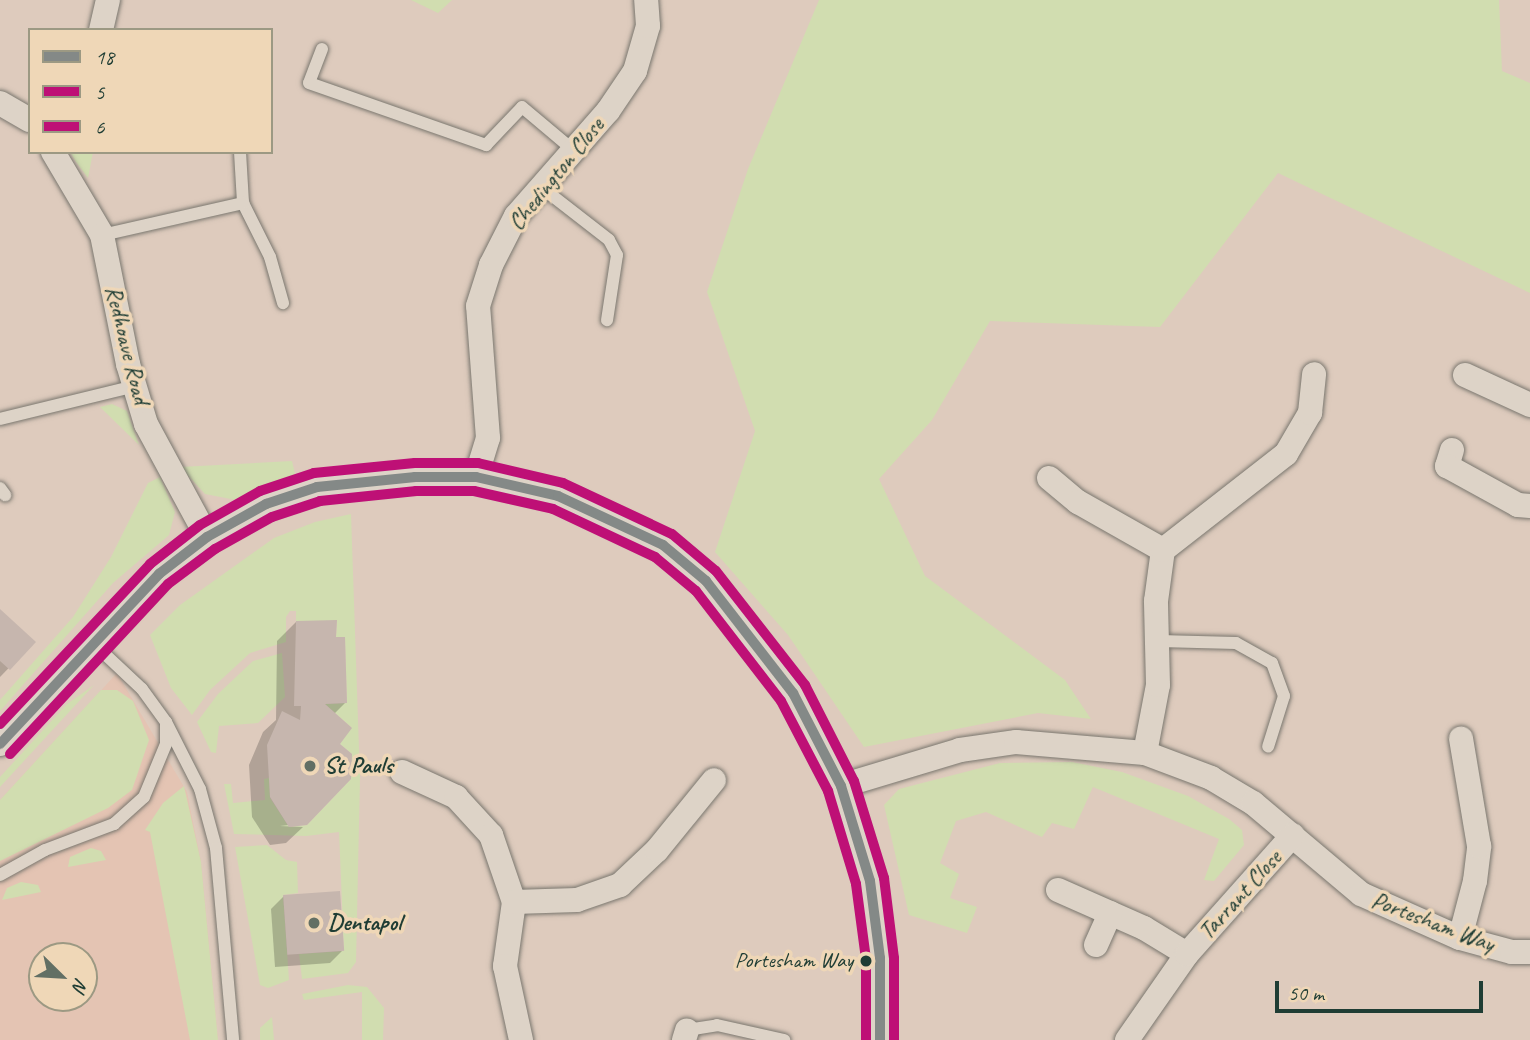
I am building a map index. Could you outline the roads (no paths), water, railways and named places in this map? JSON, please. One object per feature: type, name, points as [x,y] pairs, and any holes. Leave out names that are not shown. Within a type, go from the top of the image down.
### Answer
[{"type":"street","points":[[101,28],[108,0]]},
{"type":"street","name":"Chedington Close","points":[[476,477],[488,438],[478,306],[491,265],[516,216],[608,111],[635,71],[648,26],[646,0]]},
{"type":"street","points":[[0,103],[28,119]]},
{"type":"street","name":"Redhoave Road","points":[[54,154],[102,235],[146,424],[207,537]]},
{"type":"street","points":[[1145,754],[1158,685],[1157,601],[1163,550],[1286,454],[1310,413],[1314,374]]},
{"type":"street","points":[[1465,374],[1530,405]]},
{"type":"street","points":[[1452,450],[1447,466],[1518,505],[1530,506]]},
{"type":"street","points":[[0,744],[159,573],[207,537],[266,504],[317,487],[415,477],[476,477],[558,496],[663,545],[706,581],[793,693],[841,786],[870,881],[880,958],[880,1040]]},
{"type":"street","points":[[1049,478],[1078,502],[1163,550]]},
{"type":"street","points":[[1460,938],[1475,881],[1479,846],[1461,738]]},
{"type":"street","name":"Portesham Way","points":[[841,786],[960,750],[1016,742],[1145,754],[1211,778],[1293,835],[1361,894],[1460,938],[1513,952],[1530,952]]},
{"type":"street","points":[[402,772],[456,797],[491,835],[514,902],[505,966],[521,1040]]},
{"type":"street","points":[[514,902],[577,900],[620,885],[657,850],[714,780]]},
{"type":"street","name":"Tarrant Close","points":[[1127,1040],[1187,954],[1293,835]]},
{"type":"street","name":"Tarrant Close","points":[[1058,890],[1110,913],[1187,954]]},
{"type":"street","points":[[1096,945],[1110,913]]},
{"type":"lane","points":[[322,49],[310,83],[486,145],[522,107],[573,150]]},
{"type":"lane","points":[[240,154],[243,203],[270,257],[283,303]]},
{"type":"lane","points":[[541,187],[609,240],[617,254],[607,320]]},
{"type":"lane","points":[[102,235],[243,203]]},
{"type":"lane","points":[[0,419],[135,386]]},
{"type":"lane","points":[[1159,641],[1236,643],[1272,663],[1284,696],[1268,747]]},
{"type":"lane","points":[[93,643],[142,689],[166,722],[192,769],[209,818],[233,1040]]},
{"type":"lane","points":[[0,875],[45,850],[114,824],[144,797],[166,744],[166,722]]},
{"type":"lane","points":[[686,1035],[717,1025],[784,1040]]},
{"type":"place","name":"St Pauls","points":[[310,766]]},
{"type":"place","name":"Dentapol","points":[[314,923]]},
{"type":"place","name":"Portesham Way","points":[[866,961]]}]
